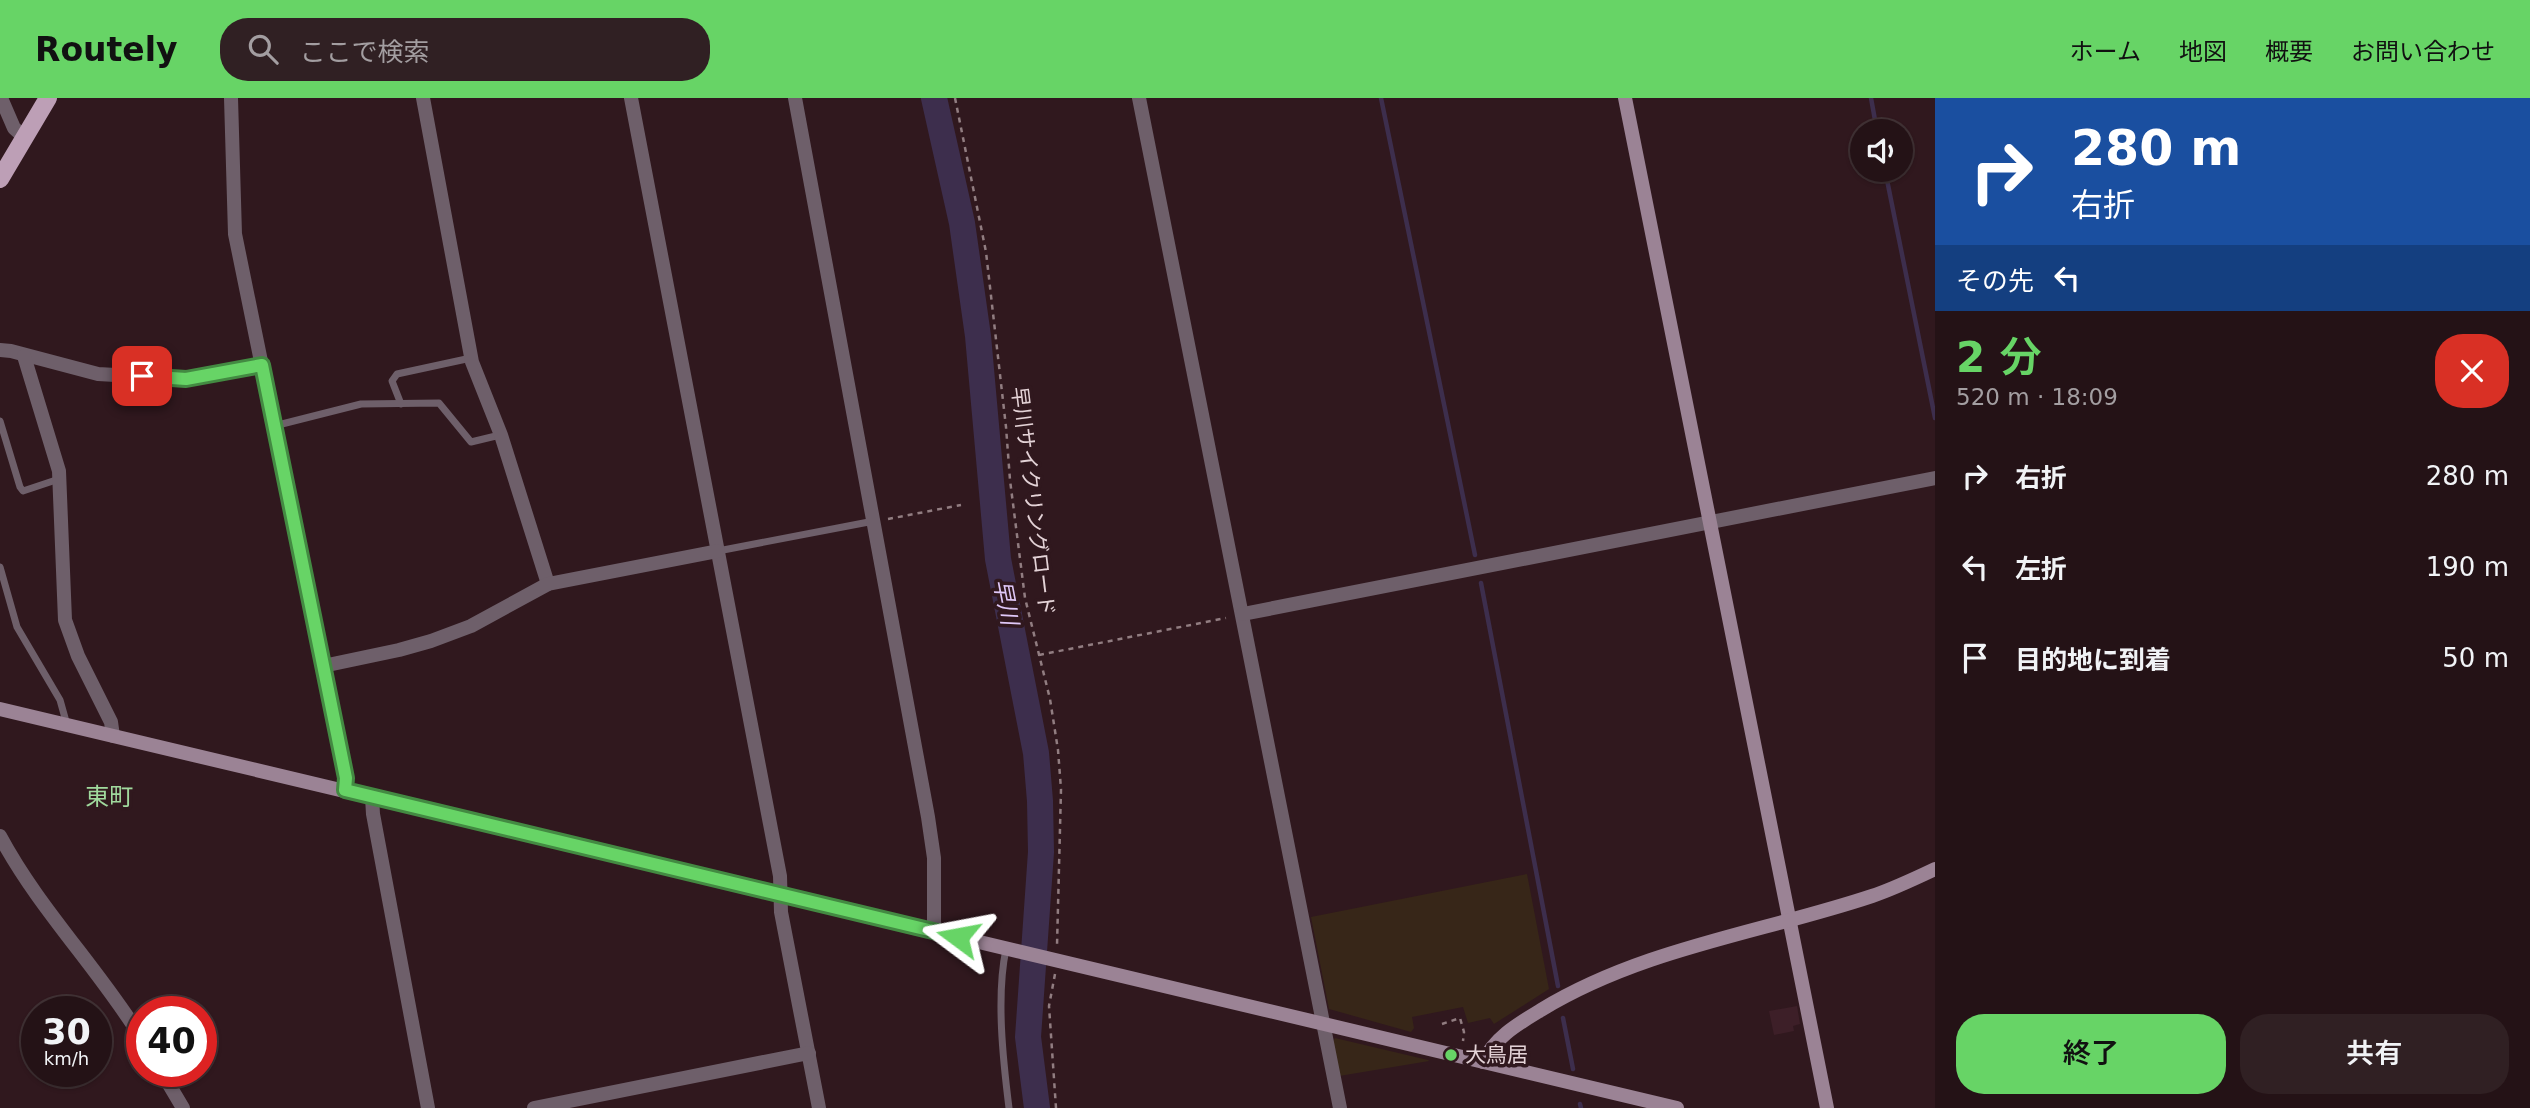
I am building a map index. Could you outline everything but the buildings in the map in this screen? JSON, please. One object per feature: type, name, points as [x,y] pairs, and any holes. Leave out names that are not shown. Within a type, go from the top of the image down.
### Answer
[{"type":"main road","points":[[0,179],[48,98]]},
{"type":"street","points":[[1,98],[17,133],[26,138]]},
{"type":"street","points":[[230,98],[235,234],[346,778],[345,790]]},
{"type":"street","points":[[423,98],[471,358],[501,435],[548,584]]},
{"type":"street","points":[[631,98],[780,876],[781,912],[819,1108]]},
{"type":"street","points":[[795,98],[932,838],[934,931]]},
{"type":"street","points":[[1139,98],[1340,1108]]},
{"type":"street","points":[[1625,98],[1827,1108]]},
{"type":"street","points":[[0,350],[98,374],[186,379],[262,365]]},
{"type":"street","points":[[24,356],[60,471],[65,620],[78,656],[111,722],[113,736]]},
{"type":"street","points":[[1243,614],[1935,478]]},
{"type":"street","points":[[323,666],[431,641],[471,626],[548,584],[718,551]]},
{"type":"street","points":[[0,709],[1677,1108]]},
{"type":"street","points":[[372,797],[428,1108]]},
{"type":"street","points":[[0,836],[33,888],[126,1013]]},
{"type":"street","points":[[1483,1062],[1489,1049],[1504,1034],[1547,1006],[1596,981],[1662,955],[1874,895],[1935,869]]},
{"type":"street","points":[[534,1108],[809,1053]]},
{"type":"street","points":[[171,1087],[183,1108]]},
{"type":"lane","points":[[401,404],[392,381],[397,374],[471,358]]},
{"type":"lane","points":[[274,426],[361,404],[439,403],[471,442],[501,435]]},
{"type":"lane","points":[[0,421],[23,491],[50,480],[60,479]]},
{"type":"lane","points":[[718,551],[875,521]]},
{"type":"lane","points":[[0,567],[18,627],[60,700],[67,725]]},
{"type":"lane","points":[[1008,949],[1003,985],[1002,1050],[1009,1108]]},
{"type":"path","name":"早川サイクリングロード","points":[[955,98],[986,252],[1017,541],[1026,598],[1050,699],[1058,750],[1061,789],[1055,960],[1049,1006],[1056,1108]]},
{"type":"path","points":[[875,521],[961,505]]},
{"type":"path","points":[[1039,655],[1243,614]]},
{"type":"path","points":[[1442,1024],[1460,1018],[1464,1037],[1461,1048]]},
{"type":"shaded area","points":[[1527,874],[1549,989],[1494,1024],[1490,1018],[1468,1023],[1463,1007],[1412,1017],[1414,1028],[1411,1032],[1329,1009],[1311,917]]},
{"type":"shaded area","points":[[1797,1006],[1800,1024],[1793,1026],[1794,1031],[1774,1035],[1769,1011]]},
{"type":"shaded area","points":[[1335,1038],[1429,1061],[1339,1076],[1333,1042]]},
{"type":"waterway","name":"早川","points":[[934,98],[962,223],[978,336],[998,559],[1036,753],[1041,852],[1028,1037],[1037,1108]]},
{"type":"waterway","points":[[1381,98],[1475,555]]},
{"type":"waterway","points":[[1871,98],[1875,119]]},
{"type":"waterway","points":[[1887,182],[1935,418]]},
{"type":"waterway","points":[[1481,583],[1558,986]]},
{"type":"waterway","points":[[1563,1018],[1573,1069]]},
{"type":"waterway","points":[[1580,1104],[1581,1108]]},
{"type":"place","name":"大鳥居","points":[[1451,1055]]},
{"type":"district","name":"東町","points":[[109,797]]},
{"type":"route","points":[[142,376],[186,379],[262,365],[346,778],[345,790],[958,937]]}]
